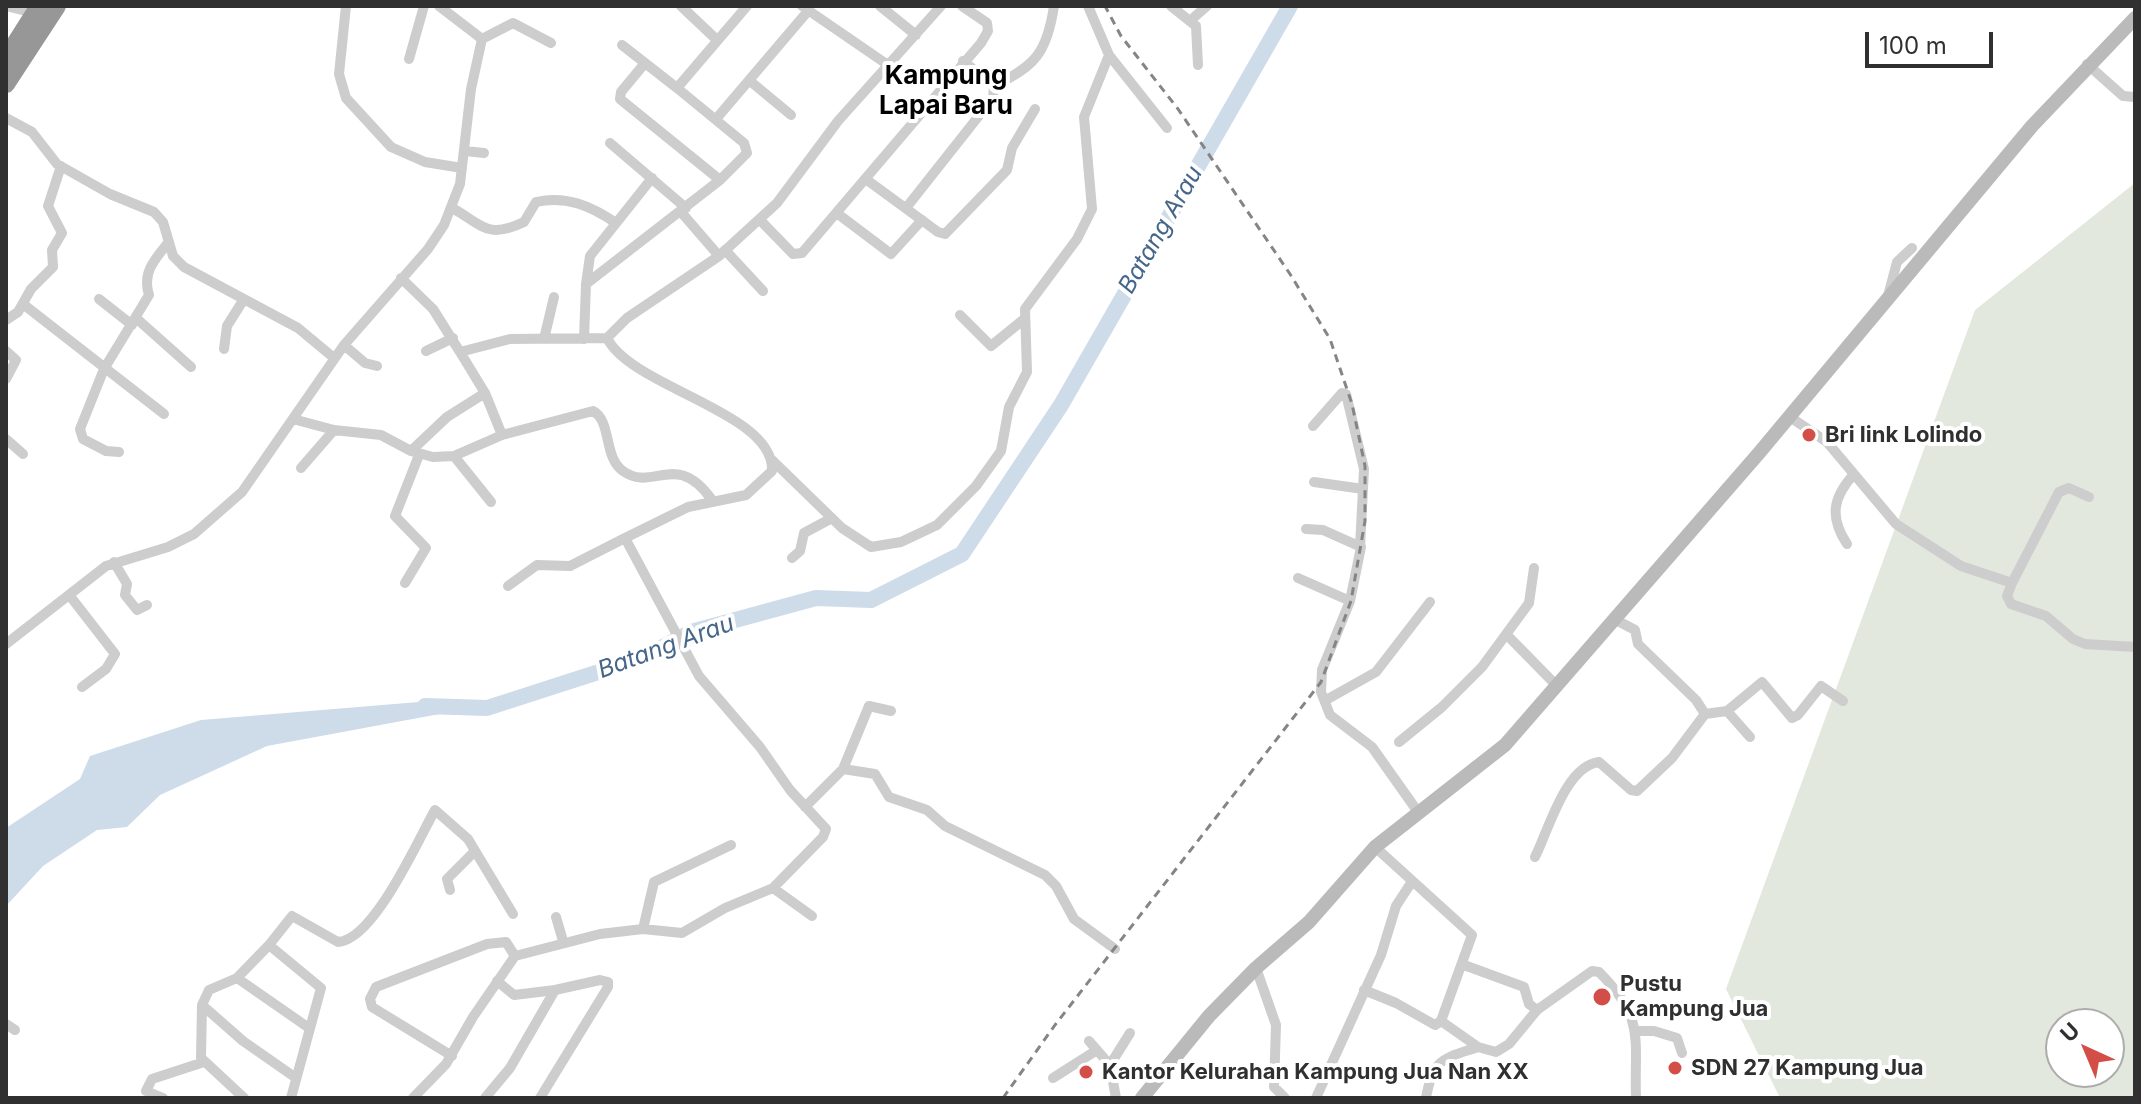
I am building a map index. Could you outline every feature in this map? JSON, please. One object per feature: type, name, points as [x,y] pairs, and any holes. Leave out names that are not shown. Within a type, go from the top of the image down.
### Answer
[{"type":"highway","points":[[6,84],[57,6]]},
{"type":"highway","points":[[6,58],[37,10]]},
{"type":"street","points":[[6,6],[37,10]]},
{"type":"street","points":[[346,6],[339,74],[346,98],[391,147],[425,162],[462,168]]},
{"type":"street","points":[[409,59],[424,6]]},
{"type":"street","points":[[439,6],[482,39]]},
{"type":"street","points":[[681,6],[717,40]]},
{"type":"street","points":[[677,88],[747,6]]},
{"type":"street","points":[[880,6],[916,35]]},
{"type":"street","points":[[460,352],[510,339],[607,338],[627,318],[722,253],[760,220],[777,203],[838,121],[941,6]]},
{"type":"street","points":[[760,220],[793,254],[799,254],[838,214],[981,43],[988,28],[983,20],[962,6]]},
{"type":"street","points":[[994,86],[1035,61],[1044,46],[1054,6]]},
{"type":"street","points":[[1088,6],[1109,55],[1167,128]]},
{"type":"street","points":[[1171,6],[1192,19],[1198,39],[1198,65]]},
{"type":"street","points":[[1192,19],[1207,6]]},
{"type":"street","points":[[716,119],[750,81],[805,9],[888,65]]},
{"type":"street","points":[[1142,1098],[1209,1016],[1256,968],[1309,922],[1375,847],[1495,754],[1616,620],[2087,64],[2135,18]]},
{"type":"street","points":[[6,644],[94,574],[114,562],[168,547],[215,519],[242,492],[334,358],[428,249],[452,208],[462,168],[471,89],[482,39],[511,23],[551,43]]},
{"type":"street","points":[[586,284],[720,180],[747,149],[716,119],[622,45]]},
{"type":"street","points":[[607,338],[625,361],[691,395],[744,428],[832,518],[871,547],[922,533],[950,514],[1001,451],[1009,407],[1027,372],[1023,320],[1032,297],[1077,239],[1092,209],[1084,117],[1109,55]]},
{"type":"street","points":[[963,61],[994,86]]},
{"type":"street","points":[[645,63],[621,92],[620,99],[720,180]]},
{"type":"street","points":[[2087,64],[2123,96],[2135,97]]},
{"type":"street","points":[[750,81],[791,115]]},
{"type":"street","points":[[906,208],[993,98],[994,86]]},
{"type":"street","points":[[867,180],[941,234],[952,227],[1007,170],[1012,148],[1035,109]]},
{"type":"street","points":[[6,118],[32,132],[61,166],[110,194],[154,212],[163,222],[168,243],[184,267],[298,328],[334,358]]},
{"type":"street","points":[[610,143],[652,178],[722,253],[763,291]]},
{"type":"street","points":[[465,151],[484,153]]},
{"type":"street","points":[[6,320],[53,267],[52,250],[62,236],[48,206],[61,166]]},
{"type":"street","points":[[584,339],[590,256],[652,178]]},
{"type":"street","points":[[452,208],[484,230],[492,231],[524,222],[536,202],[560,198],[599,212],[616,223]]},
{"type":"street","points":[[838,214],[891,254],[922,220]]},
{"type":"street","points":[[119,452],[95,447],[83,439],[80,429],[104,369],[149,295],[145,284],[150,264],[168,243]]},
{"type":"street","points":[[1886,302],[1897,262],[1912,248]]},
{"type":"street","points":[[401,278],[433,309],[453,338],[485,393],[502,435]]},
{"type":"street","points":[[544,339],[554,297]]},
{"type":"street","points":[[99,299],[191,367]]},
{"type":"street","points":[[224,349],[227,326],[244,299]]},
{"type":"street","points":[[23,304],[164,414]]},
{"type":"street","points":[[960,315],[991,346],[1023,320]]},
{"type":"street","points":[[426,351],[453,338]]},
{"type":"street","points":[[344,345],[365,363],[377,366]]},
{"type":"street","points":[[6,351],[16,360],[6,379]]},
{"type":"street","points":[[405,583],[426,548],[395,516],[415,453],[447,417],[485,393]]},
{"type":"street","points":[[1313,426],[1342,393],[1346,394],[1364,469],[1360,547],[1350,601],[1322,672],[1321,692],[1330,715],[1372,747],[1418,812]]},
{"type":"street","points":[[293,419],[334,430],[381,435],[415,453],[454,456],[502,435],[593,411],[600,418],[613,460],[621,470],[644,477],[682,474],[701,485],[712,500]]},
{"type":"street","points":[[1790,417],[1827,442],[1896,524],[1961,566],[2012,583]]},
{"type":"street","points":[[301,468],[334,430]]},
{"type":"street","points":[[6,439],[23,454]]},
{"type":"street","points":[[454,456],[491,502]]},
{"type":"street","points":[[508,586],[537,565],[570,566],[712,500],[746,495],[768,475],[771,459]]},
{"type":"street","points":[[1847,544],[1836,523],[1835,503],[1839,492],[1854,474]]},
{"type":"street","points":[[1314,482],[1363,489]]},
{"type":"street","points":[[2089,497],[2069,488],[2059,492],[2007,596],[2011,604],[2046,616],[2076,641],[2135,647]]},
{"type":"street","points":[[792,558],[800,551],[804,533],[832,518]]},
{"type":"street","points":[[1306,529],[1323,530],[1360,547]]},
{"type":"street","points":[[413,1098],[452,1056],[515,956],[563,941],[643,929],[682,933],[725,908],[773,888],[826,833],[826,829],[699,676],[625,538]]},
{"type":"street","points":[[114,562],[127,584],[125,595],[137,610],[147,605]]},
{"type":"street","points":[[1399,742],[1463,687],[1506,634],[1529,603],[1534,568]]},
{"type":"street","points":[[1298,578],[1350,601]]},
{"type":"street","points":[[70,596],[115,654],[106,669],[82,687]]},
{"type":"street","points":[[1326,700],[1376,672],[1430,602]]},
{"type":"street","points":[[1616,620],[1635,630],[1638,644],[1696,700],[1705,714]]},
{"type":"street","points":[[1506,634],[1556,685]]},
{"type":"street","points":[[1535,857],[1557,805],[1583,769],[1599,762],[1631,790],[1637,791],[1690,737],[1705,714],[1727,711],[1762,682],[1792,718],[1798,715],[1821,686],[1843,701]]},
{"type":"street","points":[[805,807],[843,769],[868,707],[891,711]]},
{"type":"street","points":[[1727,711],[1750,737]]},
{"type":"street","points":[[843,769],[875,774],[889,797],[927,810],[945,826],[1045,875],[1056,886],[1074,919],[1115,949]]},
{"type":"street","points":[[238,1096],[204,1062],[199,1049],[202,1005],[209,990],[237,978],[292,916],[338,942],[346,942],[366,927],[435,810],[459,829],[513,914]]},
{"type":"street","points":[[643,929],[654,882],[731,845]]},
{"type":"street","points":[[1364,990],[1396,1003],[1435,1025],[1441,1021],[1464,965],[1472,935],[1470,930],[1411,883],[1375,847]]},
{"type":"street","points":[[450,890],[447,879],[474,852]]},
{"type":"street","points":[[1316,1098],[1381,955],[1398,901],[1411,883]]},
{"type":"street","points":[[773,888],[812,916]]},
{"type":"street","points":[[556,917],[563,941]]},
{"type":"street","points":[[452,1056],[372,1007],[370,999],[376,987],[487,944],[506,942],[515,956]]},
{"type":"street","points":[[269,945],[321,988],[291,1098]]},
{"type":"street","points":[[1464,965],[1524,987],[1529,1004],[1537,1010]]},
{"type":"street","points":[[1256,968],[1276,1025],[1274,1087],[1285,1098]]},
{"type":"street","points":[[1441,1021],[1478,1047],[1493,1052],[1502,1049],[1537,1010],[1595,971],[1623,1000],[1637,1031],[1636,1098]]},
{"type":"street","points":[[237,978],[309,1028]]},
{"type":"street","points":[[497,981],[514,995],[600,980],[609,984],[540,1098]]},
{"type":"street","points":[[485,1098],[510,1068],[555,990]]},
{"type":"street","points":[[202,1005],[243,1041],[296,1078]]},
{"type":"street","points":[[1637,1031],[1654,1031],[1677,1038],[1682,1053]]},
{"type":"street","points":[[1110,1065],[1130,1033]]},
{"type":"street","points":[[1089,1041],[1110,1065],[1116,1098]]},
{"type":"street","points":[[1426,1098],[1432,1072],[1438,1062],[1478,1047]]},
{"type":"street","points":[[1053,1078],[1097,1050]]},
{"type":"street","points":[[163,1098],[146,1091],[152,1079],[204,1062]]},
{"type":"shaded area","points":[[2135,183],[2135,1098],[1780,1098],[1726,989],[1975,310]]},
{"type":"water","points":[[443,700],[445,713],[267,746],[160,795],[127,827],[97,830],[43,866],[6,906],[6,828],[80,779],[90,756],[201,720]]},
{"type":"waterway","name":"Batang Arau","points":[[425,706],[487,708],[642,658],[691,632],[816,598],[871,600],[962,554],[1061,405],[1290,6]]},
{"type":"railway","points":[[1003,1098],[1055,1025],[1321,682],[1351,601],[1365,521],[1365,466],[1352,404],[1330,339],[1290,274],[1178,109],[1121,36],[1105,6]]},
{"type":"place","name":"Bri link Lolindo","points":[[1809,435]]},
{"type":"place","name":"Pustu Kampung Jua","points":[[1602,997]]},
{"type":"place","name":"SDN 27 Kampung Jua","points":[[1675,1068]]},
{"type":"place","name":"Kantor Kelurahan Kampung Jua Nan XX","points":[[1086,1072]]},
{"type":"district","name":"Kampung Lapai Baru","points":[[946,91]]}]
